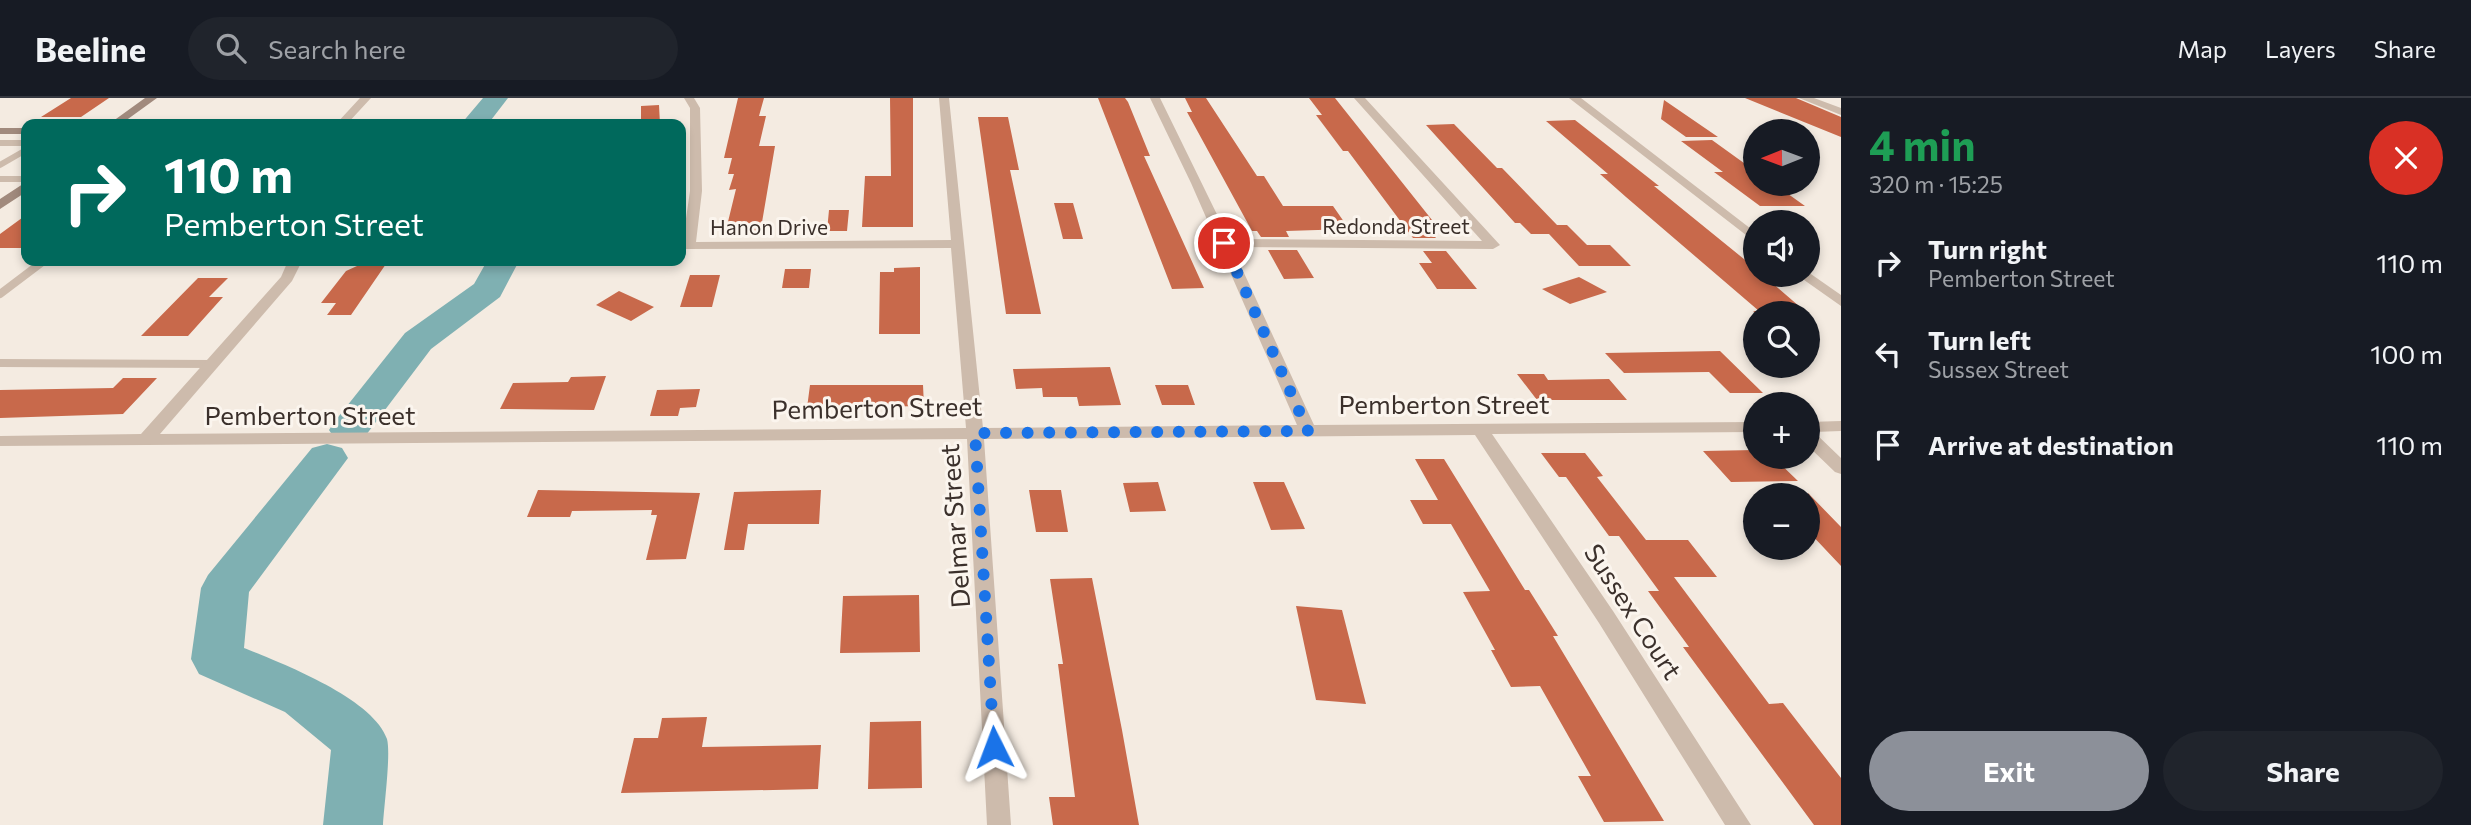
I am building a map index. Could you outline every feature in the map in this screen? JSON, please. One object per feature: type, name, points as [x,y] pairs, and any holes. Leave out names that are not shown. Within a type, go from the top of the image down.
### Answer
[{"type":"main road","points":[[121,119],[152,98]]},
{"type":"main road","points":[[0,131],[21,131]]},
{"type":"main road","points":[[0,205],[21,190]]},
{"type":"street","points":[[346,119],[366,98]]},
{"type":"street","name":"Hanon Drive","points":[[689,98],[695,108],[696,191],[690,246],[957,244]]},
{"type":"street","name":"Delmar Street","points":[[944,98],[975,433],[999,825]]},
{"type":"street","points":[[1155,98],[1224,243],[1308,431]]},
{"type":"street","name":"Redonda Street","points":[[1224,243],[1493,245],[1359,98]]},
{"type":"street","points":[[1574,98],[1743,229]]},
{"type":"street","points":[[1804,98],[1841,112]]},
{"type":"street","points":[[145,441],[287,278],[293,266]]},
{"type":"street","points":[[1820,287],[1841,302]]},
{"type":"street","points":[[1820,427],[1841,426]]},
{"type":"street","name":"Pemberton Street","points":[[0,441],[1743,427]]},
{"type":"street","name":"Sussex Court","points":[[1479,429],[1605,617],[1739,825]]},
{"type":"street","points":[[1820,448],[1841,468]]},
{"type":"lane","points":[[0,143],[21,147]]},
{"type":"lane","points":[[0,165],[21,151]]},
{"type":"lane","points":[[0,179],[21,179]]},
{"type":"lane","points":[[0,294],[36,266]]},
{"type":"lane","points":[[0,363],[212,364]]},
{"type":"building","points":[[71,98],[109,98],[81,117],[41,117]]},
{"type":"building","points":[[738,98],[764,98],[759,116],[766,116],[759,146],[775,146],[760,234],[725,234],[736,189],[729,190],[734,174],[728,174],[732,158],[724,158]]},
{"type":"building","points":[[890,98],[913,98],[913,227],[862,227],[865,176],[891,176]]},
{"type":"building","points":[[1098,98],[1125,98],[1128,102],[1150,156],[1144,156],[1204,288],[1172,289]]},
{"type":"building","points":[[1185,98],[1206,98],[1257,176],[1264,176],[1283,206],[1333,206],[1349,229],[1286,231],[1289,237],[1261,237],[1257,231],[1252,231],[1187,112],[1192,112]]},
{"type":"building","points":[[1309,98],[1335,98],[1432,220],[1421,220],[1436,238],[1413,238],[1348,151],[1343,151],[1316,115],[1322,115]]},
{"type":"building","points":[[1745,98],[1796,98],[1841,117],[1841,137],[1820,128],[1820,119],[1797,119]]},
{"type":"building","points":[[1664,100],[1718,137],[1686,137],[1661,119]]},
{"type":"building","points":[[659,105],[660,119],[641,119],[641,106]]},
{"type":"building","points":[[978,117],[1008,117],[1019,170],[1010,170],[1041,314],[1006,314]]},
{"type":"building","points":[[1575,120],[1659,186],[1654,186],[1743,258],[1743,287],[1777,287],[1793,301],[1747,301],[1600,174],[1608,174],[1546,121]]},
{"type":"building","points":[[1454,124],[1497,168],[1502,168],[1557,225],[1567,225],[1587,245],[1610,245],[1631,266],[1579,266],[1549,234],[1531,234],[1520,223],[1515,223],[1426,125]]},
{"type":"building","points":[[1712,140],[1743,162],[1743,193],[1714,172],[1723,172],[1681,141]]},
{"type":"building","points":[[1746,196],[1791,196],[1805,206],[1760,206]]},
{"type":"building","points":[[1054,203],[1073,203],[1083,239],[1063,239]]},
{"type":"building","points":[[829,210],[849,210],[847,231],[827,231]]},
{"type":"building","points":[[21,219],[21,248],[0,248],[0,234]]},
{"type":"building","points":[[1268,250],[1297,250],[1314,278],[1284,279]]},
{"type":"building","points":[[1423,251],[1446,251],[1477,289],[1437,289],[1419,263],[1432,263]]},
{"type":"building","points":[[357,266],[385,266],[351,315],[327,315],[336,303],[321,303],[346,271]]},
{"type":"building","points":[[920,267],[920,334],[879,334],[880,272],[894,272],[894,268]]},
{"type":"building","points":[[785,269],[811,269],[809,288],[782,288]]},
{"type":"building","points":[[690,275],[720,275],[712,307],[680,307]]},
{"type":"building","points":[[1579,277],[1607,292],[1570,304],[1542,289]]},
{"type":"building","points":[[198,278],[228,278],[209,297],[223,297],[188,336],[141,336]]},
{"type":"building","points":[[619,291],[654,307],[631,321],[596,305]]},
{"type":"building","points":[[1720,351],[1743,373],[1743,378],[1748,378],[1762,392],[1730,393],[1709,372],[1624,373],[1605,353]]},
{"type":"building","points":[[1110,367],[1121,405],[1079,406],[1077,397],[1043,397],[1042,388],[1016,389],[1013,369]]},
{"type":"building","points":[[1517,374],[1544,374],[1548,380],[1609,379],[1627,400],[1537,400]]},
{"type":"building","points":[[606,376],[594,410],[500,409],[513,383],[568,382],[571,377]]},
{"type":"building","points":[[123,378],[157,378],[123,414],[0,418],[0,390],[113,388]]},
{"type":"building","points":[[810,385],[923,385],[924,406],[807,408]]},
{"type":"building","points":[[1155,385],[1188,385],[1195,405],[1162,405]]},
{"type":"building","points":[[700,389],[696,407],[680,408],[678,416],[650,416],[657,390]]},
{"type":"building","points":[[1743,450],[1743,469],[1786,469],[1798,481],[1731,482],[1703,451]]},
{"type":"building","points":[[1541,453],[1585,453],[1603,476],[1597,477],[1646,540],[1688,540],[1717,577],[1674,577],[1769,704],[1783,703],[1841,778],[1841,825],[1814,825],[1683,647],[1689,647],[1648,591],[1659,591],[1619,536],[1609,536],[1566,477],[1559,477]]},
{"type":"building","points":[[1415,459],[1444,459],[1525,590],[1529,590],[1558,636],[1553,636],[1664,821],[1604,822],[1578,776],[1591,776],[1540,686],[1511,687],[1491,650],[1495,650],[1463,592],[1490,591],[1451,524],[1423,524],[1410,500],[1438,500]]},
{"type":"building","points":[[1158,482],[1166,511],[1130,512],[1123,483]]},
{"type":"building","points":[[1253,482],[1284,482],[1305,529],[1271,530]]},
{"type":"building","points":[[538,490],[700,493],[686,559],[646,560],[657,515],[651,515],[652,510],[572,511],[570,517],[527,517]]},
{"type":"building","points":[[821,490],[819,524],[748,524],[744,550],[724,550],[734,492]]},
{"type":"building","points":[[1029,490],[1061,490],[1068,532],[1036,532]]},
{"type":"building","points":[[1820,505],[1841,527],[1841,566],[1820,544]]},
{"type":"building","points":[[1092,578],[1139,825],[1053,825],[1049,797],[1075,797],[1058,664],[1063,664],[1050,579]]},
{"type":"building","points":[[919,595],[920,652],[840,653],[843,596]]},
{"type":"building","points":[[1296,606],[1342,610],[1366,704],[1316,700]]},
{"type":"building","points":[[707,717],[702,747],[821,745],[818,789],[621,793],[634,738],[658,738],[662,718]]},
{"type":"building","points":[[921,721],[922,788],[868,789],[870,722]]},
{"type":"waterway","points":[[478,119],[496,98]]},
{"type":"waterway","points":[[349,430],[418,341],[488,290],[500,266]]},
{"type":"waterway","points":[[327,458],[225,588],[217,659],[304,696],[360,741],[353,825]]},
{"type":"route","points":[[994,747],[975,433],[1308,431],[1224,243]]}]
